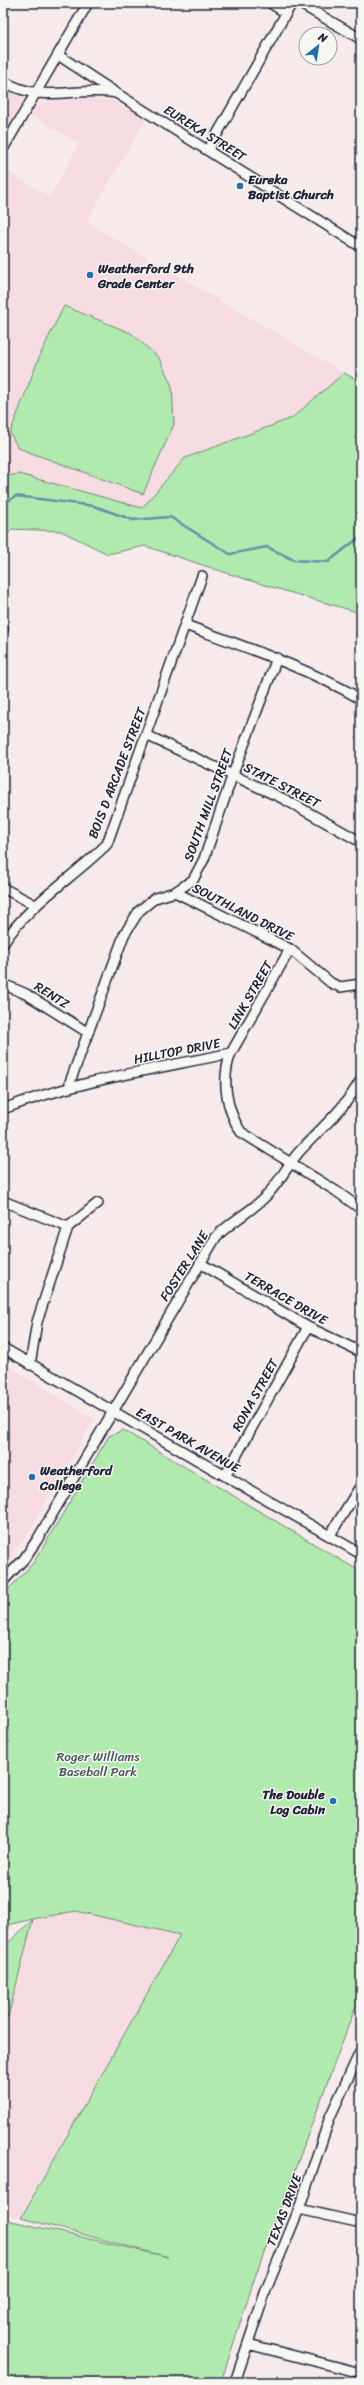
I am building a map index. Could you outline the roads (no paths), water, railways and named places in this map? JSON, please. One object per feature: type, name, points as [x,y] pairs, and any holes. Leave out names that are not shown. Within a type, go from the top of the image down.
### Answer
[{"type":"street","points":[[3,149],[88,3]]},
{"type":"street","points":[[270,3],[286,13]]},
{"type":"street","points":[[208,150],[292,3]]},
{"type":"street","points":[[299,3],[361,39]]},
{"type":"street","name":"EUREKA STREET","points":[[58,55],[361,247]]},
{"type":"street","name":"EUREKA STREET","points":[[3,81],[20,90],[50,95],[98,90],[116,93]]},
{"type":"street","name":"BOIS D ARCADE STREET","points":[[3,944],[14,927],[35,905],[93,858],[106,844],[202,576]]},
{"type":"street","points":[[185,625],[277,658],[327,679],[361,699]]},
{"type":"street","name":"SOUTH MILL STREET","points":[[70,1088],[70,1082],[87,1032],[124,935],[139,911],[155,898],[175,892],[193,880],[204,859],[233,774],[277,658]]},
{"type":"street","name":"STATE STREET","points":[[146,735],[233,774],[284,799],[361,842]]},
{"type":"street","points":[[3,888],[35,905]]},
{"type":"street","name":"SOUTHLAND DRIVE","points":[[175,892],[290,949],[331,983],[340,987],[361,984]]},
{"type":"street","name":"LINK STREET","points":[[231,1053],[290,949]]},
{"type":"street","name":"RENTZ","points":[[3,984],[26,994],[87,1032]]},
{"type":"street","name":"HILLTOP DRIVE","points":[[3,1109],[26,1100],[70,1088],[231,1053],[225,1075],[231,1117],[241,1132],[361,1209]]},
{"type":"street","name":"FOSTER LANE","points":[[3,1581],[24,1559],[37,1540],[216,1237],[226,1227],[267,1196],[291,1163],[342,1109],[361,1080]]},
{"type":"street","points":[[3,1200],[68,1227]]},
{"type":"street","points":[[30,1364],[37,1322],[68,1227],[98,1203]]},
{"type":"street","name":"TERRACE DRIVE","points":[[200,1263],[308,1327],[361,1352]]},
{"type":"street","name":"RONA STREET","points":[[225,1476],[308,1327]]},
{"type":"street","name":"EAST PARK AVENUE","points":[[3,1348],[361,1554]]},
{"type":"street","points":[[330,1535],[361,1485]]},
{"type":"street","name":"TEXAS DRIVE","points":[[235,2382],[266,2290],[299,2209],[330,2117],[361,2050]]},
{"type":"street","points":[[299,2209],[361,2223]]},
{"type":"street","points":[[248,2344],[361,2373]]},
{"type":"waterway","points":[[3,504],[16,496],[94,506],[133,520],[170,517],[230,554],[267,547],[294,560],[328,562],[361,536]]},
{"type":"place","name":"Eureka Baptist Church","points":[[240,186]]},
{"type":"place","name":"Weatherford 9th Grade Center","points":[[90,275]]},
{"type":"place","name":"Weatherford College","points":[[32,1477]]},
{"type":"place","name":"The Double Log Cabin","points":[[333,1801]]},
{"type":"park label","name":"Roger Williams Baseball Park","points":[[98,1764]]}]
